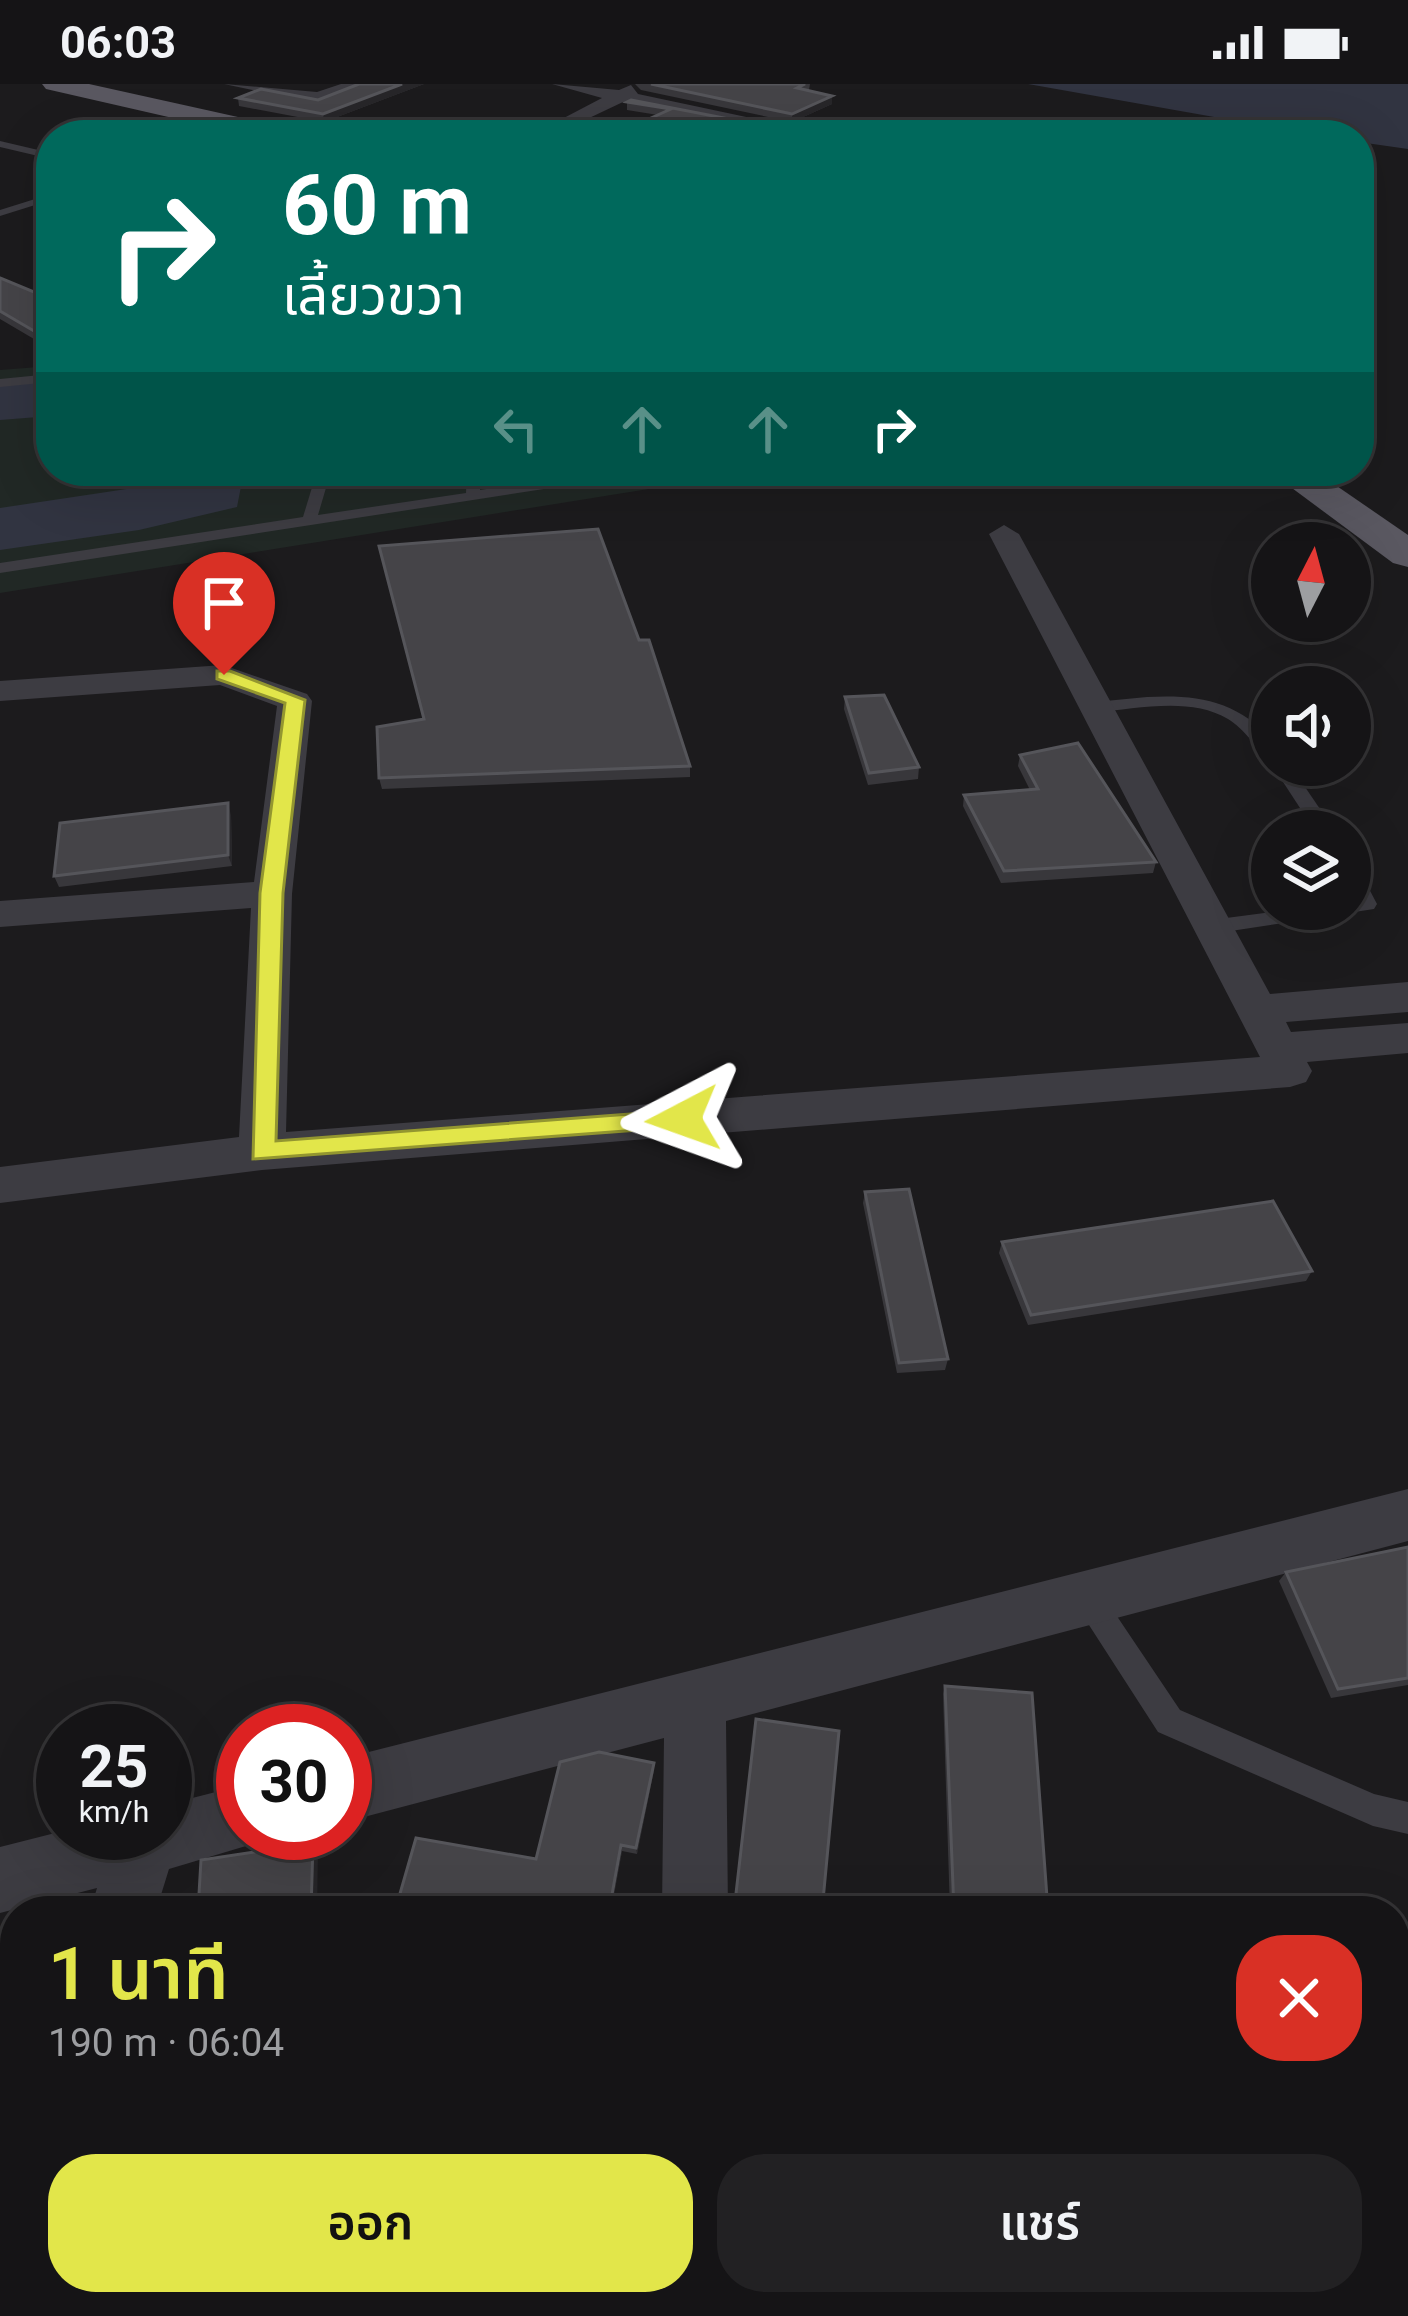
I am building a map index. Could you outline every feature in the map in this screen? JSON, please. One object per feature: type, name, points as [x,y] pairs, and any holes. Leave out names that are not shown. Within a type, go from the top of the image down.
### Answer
[{"type":"main road","points":[[55,84],[211,120]]},
{"type":"main road","points":[[21,93],[132,120]]},
{"type":"main road","points":[[1311,486],[1408,554]]},
{"type":"street","points":[[233,84],[318,98],[359,84]]},
{"type":"street","points":[[561,84],[750,120]]},
{"type":"street","points":[[569,120],[650,84]]},
{"type":"street","points":[[0,1185],[262,1152],[1290,1072],[1004,534]]},
{"type":"street","points":[[0,691],[224,675],[295,700],[272,893],[262,1152]]},
{"type":"street","points":[[0,914],[272,893]]},
{"type":"street","points":[[1267,1030],[1408,997]]},
{"type":"street","points":[[1267,1030],[1408,1038]]},
{"type":"street","points":[[372,1783],[1408,1515]]},
{"type":"street","points":[[694,1700],[695,1896]]},
{"type":"street","points":[[0,1880],[78,1860]]},
{"type":"street","points":[[128,1896],[139,1860]]},
{"type":"lane","points":[[0,143],[36,152]]},
{"type":"lane","points":[[0,213],[36,202]]},
{"type":"lane","points":[[0,383],[36,379]]},
{"type":"lane","points":[[309,520],[319,486]]},
{"type":"lane","points":[[473,486],[473,496]]},
{"type":"lane","points":[[0,568],[538,486]]},
{"type":"lane","points":[[1095,707],[1216,702],[1241,715],[1251,727]]},
{"type":"lane","points":[[1211,928],[1251,922]]},
{"type":"lane","points":[[1088,1598],[1169,1720],[1373,1810],[1408,1818]]},
{"type":"shaded area","points":[[36,367],[36,486],[667,486],[0,593],[0,370]]},
{"type":"water","points":[[1028,84],[1408,84],[1408,149],[1374,144],[1374,120],[1231,120]]},
{"type":"water","points":[[36,381],[36,417],[0,420],[0,385]]},
{"type":"water","points":[[147,486],[241,486],[237,507],[139,530],[0,550],[0,508]]},
{"type":"building","points":[[359,84],[402,84],[323,114],[238,98],[261,89],[318,100]]},
{"type":"building","points":[[651,84],[805,84],[797,88],[832,96],[792,114]]},
{"type":"building","points":[[631,100],[734,120],[647,120],[671,109],[627,102]]},
{"type":"building","points":[[0,278],[36,293],[36,332],[0,311]]},
{"type":"building","points":[[598,529],[639,640],[649,640],[690,766],[379,778],[377,727],[424,719],[379,546]]},
{"type":"building","points":[[884,695],[919,767],[869,773],[845,697]]},
{"type":"building","points":[[1078,743],[1156,862],[1004,871],[964,795],[1038,789],[1020,755]]},
{"type":"building","points":[[228,803],[228,855],[54,876],[60,823]]},
{"type":"building","points":[[909,1189],[948,1359],[899,1363],[865,1192]]},
{"type":"building","points":[[1273,1201],[1312,1271],[1031,1315],[1002,1242]]},
{"type":"building","points":[[1408,1547],[1408,1678],[1338,1689],[1286,1572]]},
{"type":"building","points":[[945,1686],[1032,1693],[1047,1896],[953,1896]]},
{"type":"building","points":[[756,1719],[839,1731],[823,1896],[736,1896]]},
{"type":"building","points":[[599,1752],[654,1763],[636,1848],[621,1845],[612,1896],[399,1896],[416,1838],[536,1859],[560,1762]]},
{"type":"building","points":[[201,1860],[312,1860],[311,1896],[199,1896]]},
{"type":"route","points":[[224,675],[295,700],[272,893],[262,1152],[683,1119]]}]
